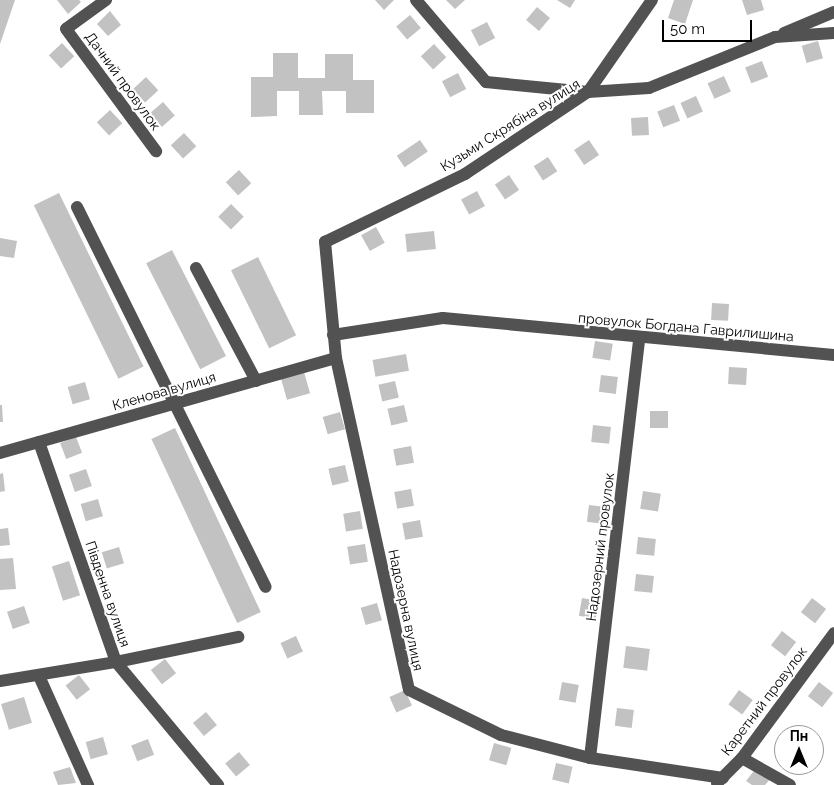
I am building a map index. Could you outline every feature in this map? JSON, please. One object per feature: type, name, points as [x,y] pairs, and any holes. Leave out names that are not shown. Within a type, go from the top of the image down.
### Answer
[{"type":"street","name":"Дачний провулок","points":[[106,0],[66,29],[156,151]]},
{"type":"street","points":[[416,0],[486,82],[588,92],[652,0]]},
{"type":"street","points":[[775,37],[834,12]]},
{"type":"street","name":"Кузьми Скрябіна вулиця","points":[[325,242],[466,174],[588,92],[649,88],[775,37],[834,33]]},
{"type":"street","points":[[77,206],[266,587]]},
{"type":"street","name":"Надозерна вулиця","points":[[325,242],[336,358],[409,690],[501,735],[590,758],[719,781]]},
{"type":"street","points":[[196,268],[256,381]]},
{"type":"street","name":"провулок Богдана Гаврилишина","points":[[334,335],[443,318],[639,339],[834,355]]},
{"type":"street","name":"Надозерний провулок","points":[[590,758],[639,339]]},
{"type":"street","name":"Кленова вулиця","points":[[0,453],[336,358]]},
{"type":"street","name":"Південна вулиця","points":[[39,442],[116,662],[218,785]]},
{"type":"street","name":"Каретний провулок","points":[[719,781],[742,758],[834,632]]},
{"type":"street","points":[[0,679],[39,676],[238,637]]},
{"type":"street","points":[[39,676],[88,785]]},
{"type":"street","points":[[742,758],[790,785]]},
{"type":"building","points":[[0,0],[15,0],[0,44]]},
{"type":"building","points":[[57,0],[79,0],[81,2],[68,14]]},
{"type":"building","points":[[375,0],[394,0],[384,10]]},
{"type":"building","points":[[446,0],[465,0],[455,9]]},
{"type":"building","points":[[557,0],[575,0],[570,8]]},
{"type":"building","points":[[674,0],[693,0],[685,24],[668,18]]},
{"type":"building","points":[[742,0],[761,0],[764,10],[747,15]]},
{"type":"building","points":[[537,7],[550,18],[539,31],[526,20]]},
{"type":"building","points":[[110,11],[121,25],[108,36],[97,24]]},
{"type":"building","points":[[410,15],[421,28],[407,40],[396,27]]},
{"type":"building","points":[[487,22],[495,38],[479,46],[471,30]]},
{"type":"building","points":[[818,41],[823,58],[807,63],[802,46]]},
{"type":"building","points":[[62,43],[74,56],[61,68],[49,55]]},
{"type":"building","points":[[434,44],[446,57],[433,69],[421,56]]},
{"type":"building","points":[[273,53],[298,53],[298,78],[325,78],[325,54],[353,54],[353,80],[374,80],[374,113],[346,113],[346,91],[322,91],[323,115],[299,115],[299,91],[277,91],[277,116],[251,117],[251,77],[273,77]]},
{"type":"building","points":[[762,61],[768,77],[751,83],[745,67]]},
{"type":"building","points":[[458,73],[466,89],[450,97],[442,81]]},
{"type":"building","points":[[724,76],[731,92],[714,99],[708,83]]},
{"type":"building","points":[[146,77],[158,90],[145,102],[133,89]]},
{"type":"building","points":[[696,96],[703,112],[687,118],[680,103]]},
{"type":"building","points":[[163,102],[175,116],[161,127],[149,114]]},
{"type":"building","points":[[674,105],[680,121],[663,127],[657,111]]},
{"type":"building","points":[[110,110],[122,123],[109,135],[97,122]]},
{"type":"building","points":[[648,117],[649,135],[632,136],[631,118]]},
{"type":"building","points":[[184,133],[196,146],[183,158],[171,145]]},
{"type":"building","points":[[420,140],[428,152],[405,167],[397,156]]},
{"type":"building","points":[[589,140],[599,155],[584,165],[574,150]]},
{"type":"building","points":[[548,157],[557,171],[543,181],[534,166]]},
{"type":"building","points":[[239,170],[251,183],[238,195],[226,182]]},
{"type":"building","points":[[509,175],[519,190],[505,199],[495,185]]},
{"type":"building","points":[[477,191],[485,206],[469,214],[461,199]]},
{"type":"building","points":[[59,193],[144,366],[118,379],[34,205]]},
{"type":"building","points":[[231,204],[244,217],[231,229],[218,217]]},
{"type":"building","points":[[376,227],[385,243],[370,251],[361,235]]},
{"type":"building","points":[[434,231],[436,249],[407,252],[405,234]]},
{"type":"building","points":[[0,238],[17,241],[14,258],[0,256]]},
{"type":"building","points":[[172,250],[226,356],[200,369],[146,263]]},
{"type":"building","points":[[258,257],[296,335],[269,348],[231,270]]},
{"type":"building","points":[[712,303],[729,304],[728,321],[711,320]]},
{"type":"building","points":[[595,341],[613,344],[610,361],[592,358]]},
{"type":"building","points":[[406,354],[409,371],[375,377],[373,360]]},
{"type":"building","points":[[729,367],[747,368],[746,385],[728,384]]},
{"type":"building","points":[[304,372],[310,393],[287,400],[281,379]]},
{"type":"building","points":[[601,375],[618,377],[616,394],[599,392]]},
{"type":"building","points":[[395,381],[399,398],[382,401],[378,385]]},
{"type":"building","points":[[85,382],[90,399],[73,404],[68,387]]},
{"type":"building","points":[[0,405],[2,405],[3,422],[0,422]]},
{"type":"building","points":[[404,405],[408,422],[391,425],[387,409]]},
{"type":"building","points":[[650,411],[668,411],[668,428],[650,428]]},
{"type":"building","points":[[340,412],[345,429],[328,434],[323,417]]},
{"type":"building","points":[[593,425],[611,427],[609,444],[591,442]]},
{"type":"building","points":[[175,428],[261,612],[237,623],[151,439]]},
{"type":"building","points":[[76,437],[82,453],[66,459],[60,443]]},
{"type":"building","points":[[411,446],[414,463],[396,466],[393,449]]},
{"type":"building","points":[[345,465],[349,482],[332,485],[328,469]]},
{"type":"building","points":[[86,469],[92,486],[75,492],[69,475]]},
{"type":"building","points":[[3,473],[5,491],[0,492],[0,474]]},
{"type":"building","points":[[411,489],[414,506],[397,509],[394,492]]},
{"type":"building","points":[[643,491],[661,494],[658,512],[640,509]]},
{"type":"building","points":[[98,499],[103,516],[86,521],[81,504]]},
{"type":"building","points":[[589,505],[606,507],[604,524],[587,522]]},
{"type":"building","points":[[360,511],[363,529],[346,531],[343,514]]},
{"type":"building","points":[[420,520],[423,537],[405,540],[402,523]]},
{"type":"building","points":[[8,528],[10,545],[0,546],[0,529]]},
{"type":"building","points":[[638,537],[656,539],[654,556],[636,554]]},
{"type":"building","points":[[365,544],[368,562],[350,565],[347,547]]},
{"type":"building","points":[[119,547],[124,563],[107,569],[102,552]]},
{"type":"building","points":[[13,558],[16,589],[0,590],[0,559]]},
{"type":"building","points":[[69,561],[80,595],[63,601],[52,567]]},
{"type":"building","points":[[636,574],[654,576],[652,593],[634,591]]},
{"type":"building","points":[[582,598],[599,601],[596,619],[579,616]]},
{"type":"building","points":[[812,598],[826,609],[815,623],[801,612]]},
{"type":"building","points":[[377,603],[382,620],[366,625],[361,608]]},
{"type":"building","points":[[24,606],[30,623],[13,629],[7,612]]},
{"type":"building","points":[[782,631],[796,642],[785,656],[771,645]]},
{"type":"building","points":[[296,636],[303,652],[287,658],[280,643]]},
{"type":"building","points":[[626,646],[650,649],[647,671],[623,668]]},
{"type":"building","points":[[165,659],[176,673],[162,684],[151,670]]},
{"type":"building","points":[[79,675],[90,689],[77,700],[66,685]]},
{"type":"building","points":[[562,682],[579,685],[576,703],[559,700]]},
{"type":"building","points":[[819,682],[833,693],[822,707],[808,696]]},
{"type":"building","points":[[405,690],[412,706],[396,712],[389,697]]},
{"type":"building","points":[[739,690],[753,700],[742,715],[728,705]]},
{"type":"building","points":[[24,697],[32,723],[9,730],[1,704]]},
{"type":"building","points":[[617,708],[634,710],[632,728],[615,726]]},
{"type":"building","points":[[206,712],[217,725],[204,736],[193,723]]},
{"type":"building","points":[[103,737],[108,754],[91,759],[86,742]]},
{"type":"building","points":[[148,739],[154,755],[137,761],[131,745]]},
{"type":"building","points":[[494,743],[511,748],[506,765],[489,760]]},
{"type":"building","points":[[239,752],[250,765],[236,777],[225,764]]},
{"type":"building","points":[[556,763],[573,767],[569,783],[552,780]]},
{"type":"building","points":[[70,767],[76,783],[58,785],[53,772]]},
{"type":"building","points":[[757,767],[771,778],[765,785],[752,785],[746,781]]}]
